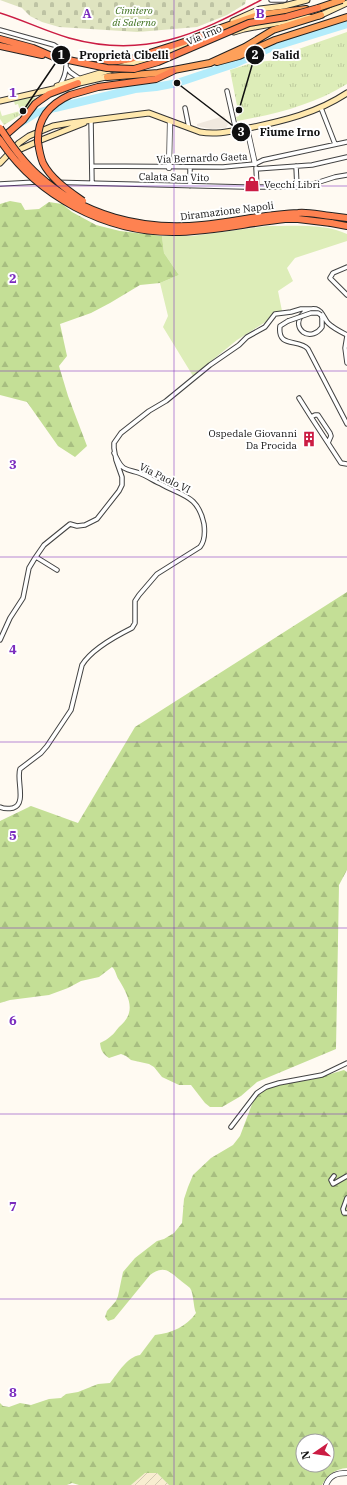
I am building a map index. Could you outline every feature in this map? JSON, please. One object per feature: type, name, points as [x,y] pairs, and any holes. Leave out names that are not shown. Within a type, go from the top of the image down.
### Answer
[{"type":"highway","points":[[0,46],[92,66],[122,70],[143,67],[158,62],[250,23],[286,17],[342,0]]},
{"type":"highway","points":[[92,66],[131,59],[187,41],[258,15],[318,8]]},
{"type":"highway","points":[[210,63],[245,47],[273,30],[321,15]]},
{"type":"highway","points":[[107,77],[174,71],[231,58],[275,40],[347,17]]},
{"type":"highway","points":[[0,39],[33,48],[54,57]]},
{"type":"highway","points":[[94,210],[64,187],[43,163],[39,153],[38,135],[42,117],[56,102],[70,94],[98,87],[156,79],[174,71]]},
{"type":"highway","points":[[0,140],[23,120],[39,101],[49,94],[79,81]]},
{"type":"highway","name":"Diramazione Napoli","points":[[0,128],[19,154],[38,175],[70,198],[94,210],[126,221],[155,226],[172,227],[202,225],[300,213],[347,218]]},
{"type":"highway","name":"Diramazione Napoli","points":[[0,140],[2,145],[38,183],[63,200],[89,214],[135,229],[189,232],[284,219],[298,219],[347,226]]},
{"type":"main road","name":"Via Irno","points":[[0,101],[45,91],[153,57],[196,40],[260,9],[284,6],[307,0]]},
{"type":"main road","points":[[335,8],[338,6],[339,0]]},
{"type":"main road","name":"Via Irno","points":[[45,91],[60,85],[107,77],[154,66],[228,34],[244,29],[321,15],[347,4]]},
{"type":"main road","points":[[0,163],[19,143],[41,130],[58,125],[143,113],[154,115],[189,129],[208,134],[236,131],[289,119],[321,108],[347,93]]},
{"type":"main road","points":[[7,156],[41,140],[91,120]]},
{"type":"street","points":[[271,0],[285,0]]},
{"type":"street","points":[[0,30],[60,48],[64,55],[66,66],[65,76],[60,85]]},
{"type":"street","points":[[66,66],[79,81]]},
{"type":"street","points":[[227,91],[236,131]]},
{"type":"street","points":[[0,97],[6,100]]},
{"type":"street","points":[[185,108],[189,129]]},
{"type":"street","points":[[321,108],[334,144]]},
{"type":"street","points":[[91,120],[92,183]]},
{"type":"street","points":[[169,168],[170,121]]},
{"type":"street","points":[[247,128],[256,167],[257,187]]},
{"type":"street","name":"Via Bernardo Gaeta","points":[[92,166],[169,168],[256,167],[263,160],[347,142]]},
{"type":"street","points":[[256,167],[312,165],[347,157]]},
{"type":"street","points":[[296,166],[297,187]]},
{"type":"street","points":[[190,167],[190,186]]},
{"type":"street","name":"Calata San Vito","points":[[0,184],[36,182],[297,187],[347,175]]},
{"type":"street","points":[[347,267],[333,273],[330,278],[347,295]]},
{"type":"street","points":[[0,640],[10,618],[23,598],[29,568],[44,545],[71,524],[77,526],[90,523],[97,519],[119,491],[123,481],[114,453],[114,443],[121,433],[149,411],[166,401],[210,365],[239,345],[247,337],[265,327],[275,314],[301,309],[314,309],[321,312],[331,326],[347,335],[345,348],[347,363]]},
{"type":"street","points":[[314,309],[303,313],[299,317],[298,321],[302,331],[310,334],[317,332],[322,327],[322,318],[318,313],[310,313],[288,321],[280,326],[280,335],[285,340],[302,344],[308,349],[347,424]]},
{"type":"street","points":[[299,398],[341,463],[347,464]]},
{"type":"street","points":[[311,418],[317,415],[320,417],[331,436],[328,443]]},
{"type":"street","name":"Via Paolo VI","points":[[0,807],[10,809],[15,808],[19,804],[20,769],[41,753],[71,710],[82,665],[85,661],[93,652],[132,628],[135,623],[135,601],[157,574],[200,548],[203,543],[205,530],[200,511],[195,503],[181,492],[123,467],[114,453]]},
{"type":"street","points":[[36,557],[57,570]]},
{"type":"street","points":[[231,1127],[256,1093],[266,1087],[279,1082],[322,1075],[347,1063]]},
{"type":"street","points":[[334,1176],[331,1180],[333,1184],[347,1176]]},
{"type":"street","points":[[347,1198],[343,1209],[344,1212],[347,1213]]},
{"type":"street","points":[[326,1485],[332,1476],[347,1473]]},
{"type":"shaded area","points":[[224,116],[228,124],[226,128],[211,129],[197,126],[197,124]]},
{"type":"shaded area","points":[[144,1473],[157,1473],[169,1485],[131,1485]]},
{"type":"green space","name":"Cimitero di Salerno","points":[[0,0],[246,0],[245,4],[227,15],[197,27],[138,32],[59,27],[42,22],[30,16],[22,8]]},
{"type":"green space","points":[[347,32],[347,84],[321,98],[294,108],[237,121],[236,117],[239,116],[230,70],[255,62],[292,59],[293,51]]},
{"type":"green space","points":[[33,96],[36,99],[28,110],[4,125],[0,119],[0,110],[2,116],[20,111],[18,104],[15,105],[14,101]]},
{"type":"green space","points":[[10,201],[21,203],[25,210],[39,209],[49,202],[62,204],[72,212],[96,225],[120,231],[162,236],[164,253],[179,275],[160,283],[140,285],[91,313],[60,324],[67,356],[59,366],[68,396],[87,446],[75,457],[58,446],[27,402],[0,395],[0,204]]},
{"type":"green space","points":[[267,226],[308,226],[329,228],[347,234],[347,241],[295,258],[287,268],[293,281],[278,291],[282,311],[275,311],[267,321],[237,340],[193,376],[163,327],[168,316],[160,283],[179,275],[164,253],[162,236],[192,236]]},
{"type":"green space","points":[[347,592],[347,870],[339,885],[336,1049],[257,1082],[241,1096],[222,1107],[210,1107],[191,1085],[179,1085],[162,1077],[154,1067],[149,1064],[131,1060],[121,1054],[109,1058],[105,1055],[100,1043],[112,1035],[125,1021],[130,1010],[130,1004],[126,992],[112,967],[99,977],[81,981],[68,988],[49,995],[10,1000],[0,1003],[0,821],[31,806],[78,823],[135,727]]},
{"type":"green space","points":[[344,1070],[347,1072],[347,1468],[335,1472],[335,1433],[295,1433],[295,1473],[332,1473],[326,1478],[322,1485],[169,1485],[157,1473],[145,1473],[131,1485],[79,1485],[72,1483],[67,1485],[0,1485],[0,1403],[3,1406],[9,1407],[20,1403],[31,1405],[49,1399],[61,1398],[66,1394],[78,1392],[98,1384],[110,1383],[127,1362],[135,1356],[140,1355],[155,1335],[167,1333],[183,1326],[196,1313],[190,1288],[166,1270],[159,1270],[150,1275],[114,1319],[108,1321],[105,1317],[107,1311],[116,1301],[118,1296],[123,1272],[135,1258],[157,1241],[174,1233],[182,1223],[184,1199],[193,1175],[211,1158],[233,1145],[240,1136],[254,1099],[263,1089],[298,1081],[310,1080]]},
{"type":"waterway","points":[[19,124],[36,113],[55,108],[135,89],[177,83],[234,64],[270,48],[347,24]]},
{"type":"railway","points":[[0,13],[69,38],[96,44],[122,46],[169,40],[191,33],[214,24],[261,0]]},
{"type":"place","name":"Fiume Irno","points":[[177,83]]},
{"type":"place","name":"Salid","points":[[239,110]]},
{"type":"place","name":"Proprietà Cibelli","points":[[23,111]]},
{"type":"place","name":"Vecchi Libri","points":[[252,184]]},
{"type":"place","name":"Ospedale Giovanni Da Procida","points":[[309,439]]}]
